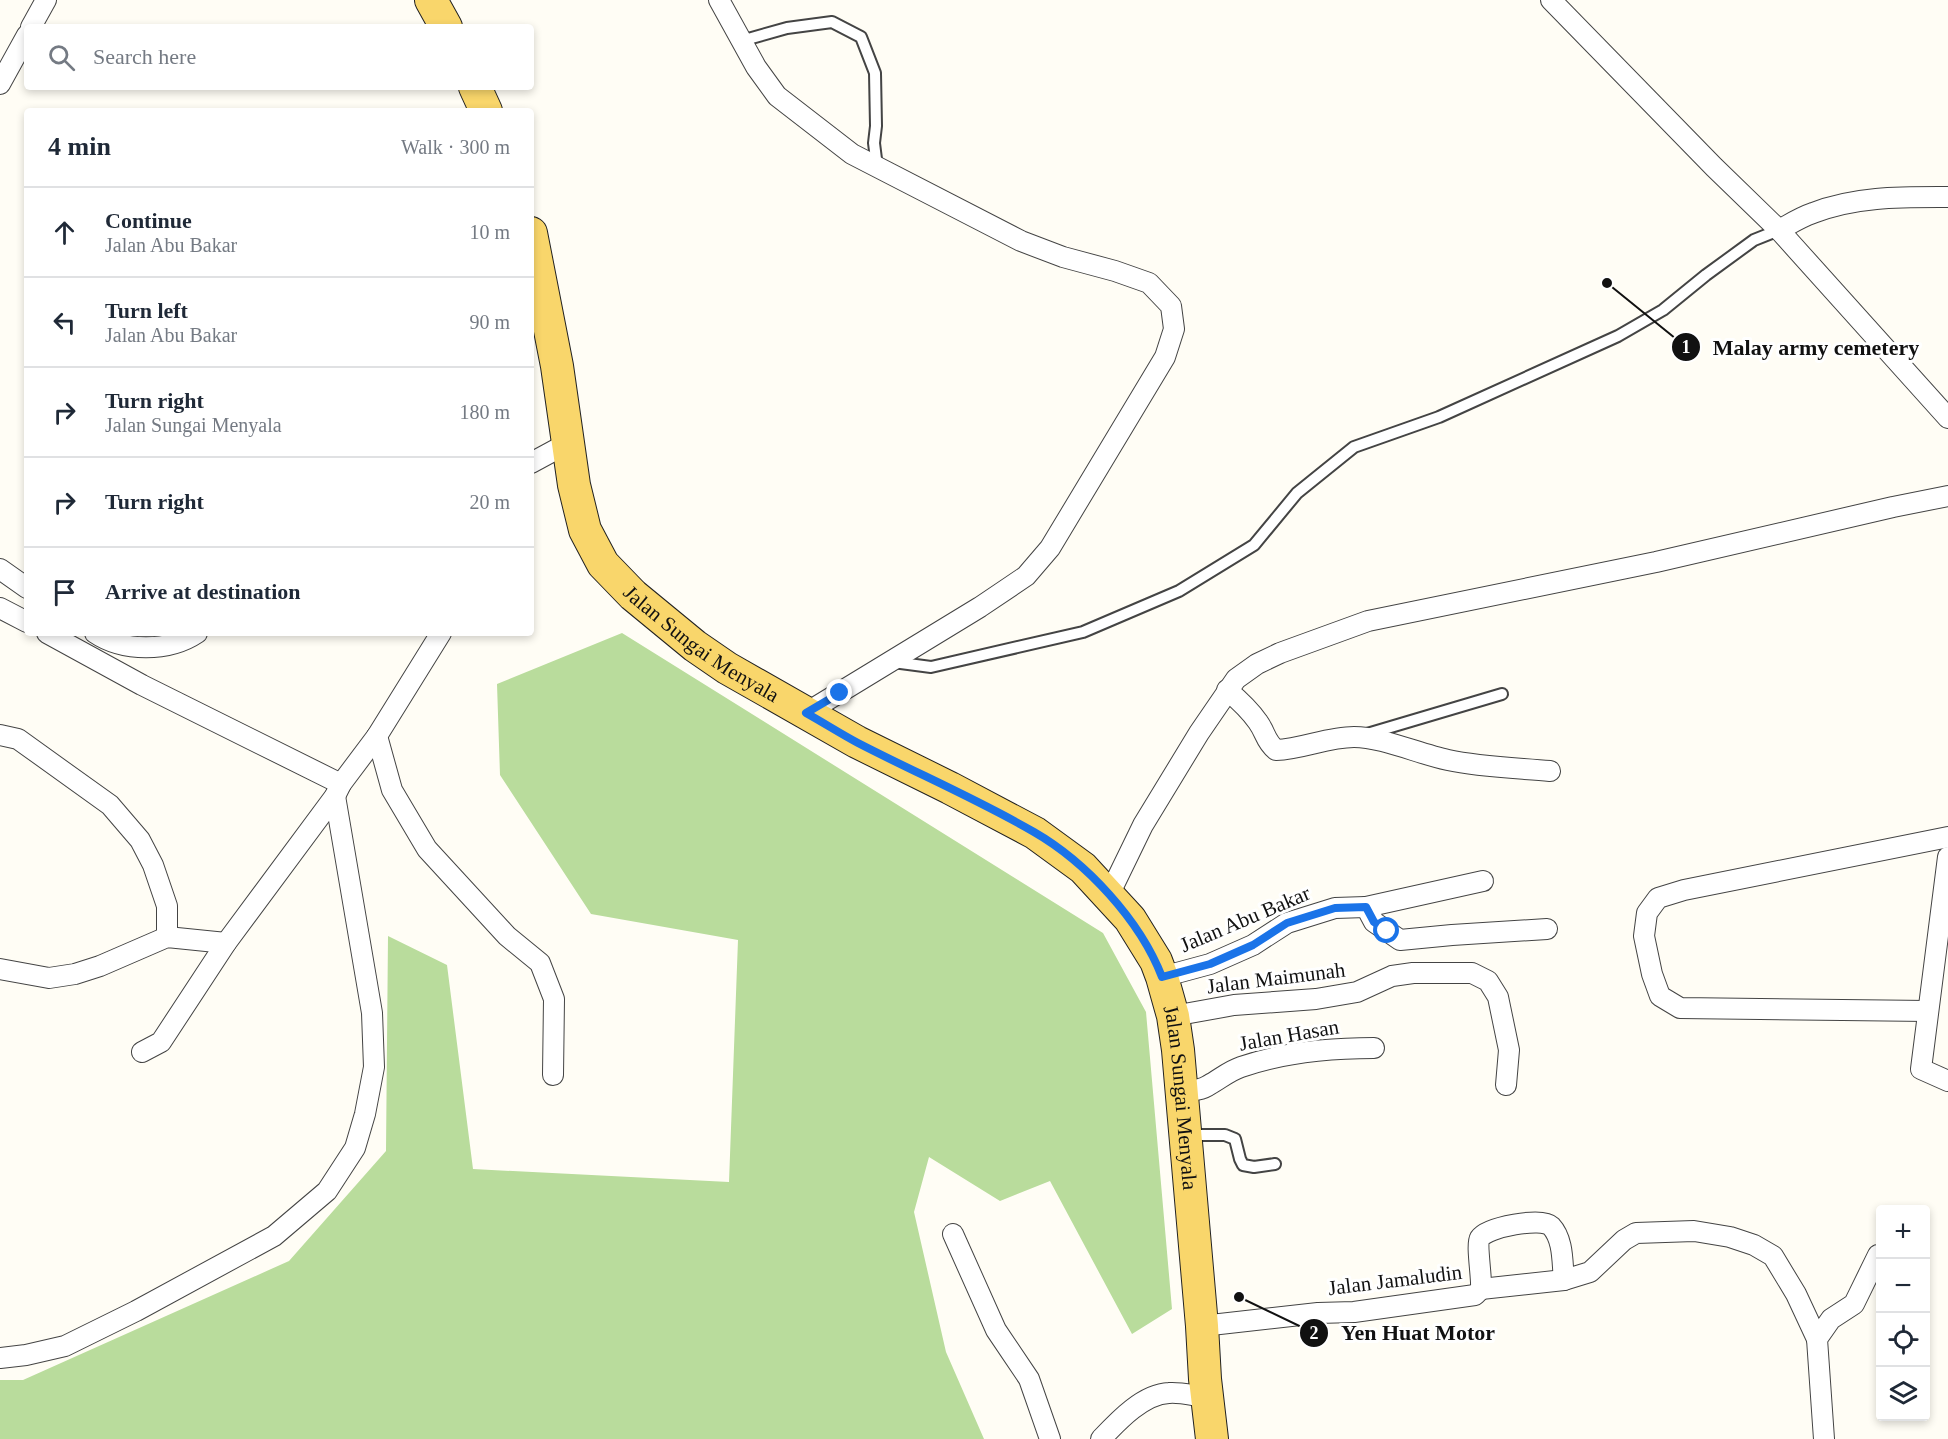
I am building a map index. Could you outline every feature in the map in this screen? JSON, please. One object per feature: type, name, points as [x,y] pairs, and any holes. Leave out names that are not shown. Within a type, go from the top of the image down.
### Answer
[{"type":"main road","points":[[431,0],[444,24]]},
{"type":"main road","points":[[476,90],[485,108]]},
{"type":"main road","name":"Jalan Sungai Menyala","points":[[534,248],[555,355],[574,485],[585,530],[603,564],[633,595],[695,646],[727,668],[857,742],[1035,833],[1083,868],[1109,895],[1130,919],[1156,961],[1173,1017],[1182,1092],[1212,1439]]},
{"type":"street","points":[[33,24],[46,0]]},
{"type":"street","points":[[719,0],[756,67],[777,96],[852,154],[1021,241],[1063,257],[1149,283],[1172,306],[1174,329],[1165,357],[1050,548],[1026,576],[980,607],[806,713]]},
{"type":"street","points":[[1551,0],[1714,167],[1779,230],[1948,418]]},
{"type":"street","points":[[0,84],[24,40]]},
{"type":"street","points":[[1779,230],[1814,212],[1857,201],[1885,197],[1948,196]]},
{"type":"street","points":[[534,461],[568,443]]},
{"type":"street","points":[[1109,895],[1143,825],[1198,733],[1227,690],[1236,679],[1257,664],[1280,653],[1368,621],[1656,562],[1948,496]]},
{"type":"street","points":[[0,569],[24,586]]},
{"type":"street","points":[[0,608],[24,620]]},
{"type":"street","points":[[52,636],[338,790]]},
{"type":"street","points":[[99,636],[127,645],[148,647],[171,645],[193,636]]},
{"type":"street","points":[[142,1052],[161,1042],[226,943],[377,736],[439,636]]},
{"type":"street","points":[[1227,690],[1247,708],[1260,724],[1267,743],[1276,750],[1307,746],[1331,739],[1355,737],[1451,761],[1550,771]]},
{"type":"street","points":[[0,735],[18,739],[110,805],[140,840],[153,865],[167,906],[167,938]]},
{"type":"street","points":[[377,736],[392,790],[427,849],[507,936],[540,963],[554,999],[553,1075]]},
{"type":"street","points":[[0,1358],[65,1346],[136,1311],[274,1236],[327,1191],[355,1148],[365,1114],[374,1067],[372,1013],[338,790]]},
{"type":"street","points":[[1928,1011],[1680,1008],[1660,996],[1652,974],[1644,936],[1647,913],[1658,898],[1684,890],[1948,837]]},
{"type":"street","points":[[1948,857],[1921,1069],[1948,1081]]},
{"type":"street","name":"Jalan Abu Bakar","points":[[1162,977],[1210,964],[1253,945],[1287,923],[1335,908],[1366,907],[1484,881]]},
{"type":"street","points":[[1366,907],[1374,922],[1400,940],[1547,929]]},
{"type":"street","points":[[0,969],[49,978],[75,975],[167,938],[226,943]]},
{"type":"street","name":"Jalan Maimunah","points":[[1173,1017],[1234,1005],[1316,999],[1357,992],[1392,976],[1413,973],[1472,973],[1488,981],[1498,997],[1509,1050],[1506,1085]]},
{"type":"street","name":"Jalan Hasan","points":[[1182,1092],[1209,1086],[1229,1072],[1256,1062],[1347,1048],[1374,1048]]},
{"type":"street","name":"Jalan Jamaludin","points":[[1202,1326],[1318,1312],[1354,1312],[1474,1295],[1481,1289],[1480,1238],[1488,1231],[1541,1221],[1550,1226],[1560,1244],[1564,1280]]},
{"type":"street","points":[[1481,1289],[1564,1280],[1590,1272],[1624,1240],[1636,1233],[1694,1231],[1730,1237],[1754,1245],[1773,1256],[1796,1294],[1817,1339],[1824,1439]]},
{"type":"street","points":[[953,1234],[996,1330],[1029,1379],[1050,1439]]},
{"type":"street","points":[[1817,1339],[1832,1319],[1854,1304],[1876,1259]]},
{"type":"street","points":[[1101,1439],[1126,1415],[1148,1399],[1168,1392],[1207,1397]]},
{"type":"lane","points":[[741,41],[787,28],[832,22],[861,37],[875,73],[874,143],[877,167]]},
{"type":"lane","points":[[890,662],[931,667],[1083,632],[1179,591],[1254,545],[1297,493],[1354,447],[1439,417],[1618,336],[1664,310],[1706,275],[1754,240],[1779,230]]},
{"type":"lane","points":[[1355,737],[1502,694]]},
{"type":"lane","points":[[1184,1135],[1226,1135],[1235,1139],[1243,1165],[1254,1167],[1275,1164]]},
{"type":"green space","points":[[622,633],[1103,933],[1146,1012],[1172,1309],[1132,1334],[1050,1181],[1000,1201],[929,1157],[914,1212],[946,1352],[984,1439],[0,1439],[0,1380],[23,1380],[289,1261],[386,1151],[388,936],[447,965],[473,1169],[729,1182],[738,940],[591,914],[500,775],[497,684]]},
{"type":"place","name":"Malay army cemetery","points":[[1607,283]]},
{"type":"place","name":"Yen Huat Motor","points":[[1239,1297]]},
{"type":"route","points":[[840,693],[806,713],[857,742],[1035,833],[1083,868],[1130,919],[1156,961],[1162,977],[1210,964],[1253,945],[1287,923],[1335,908],[1366,907],[1374,922],[1387,931]]}]
